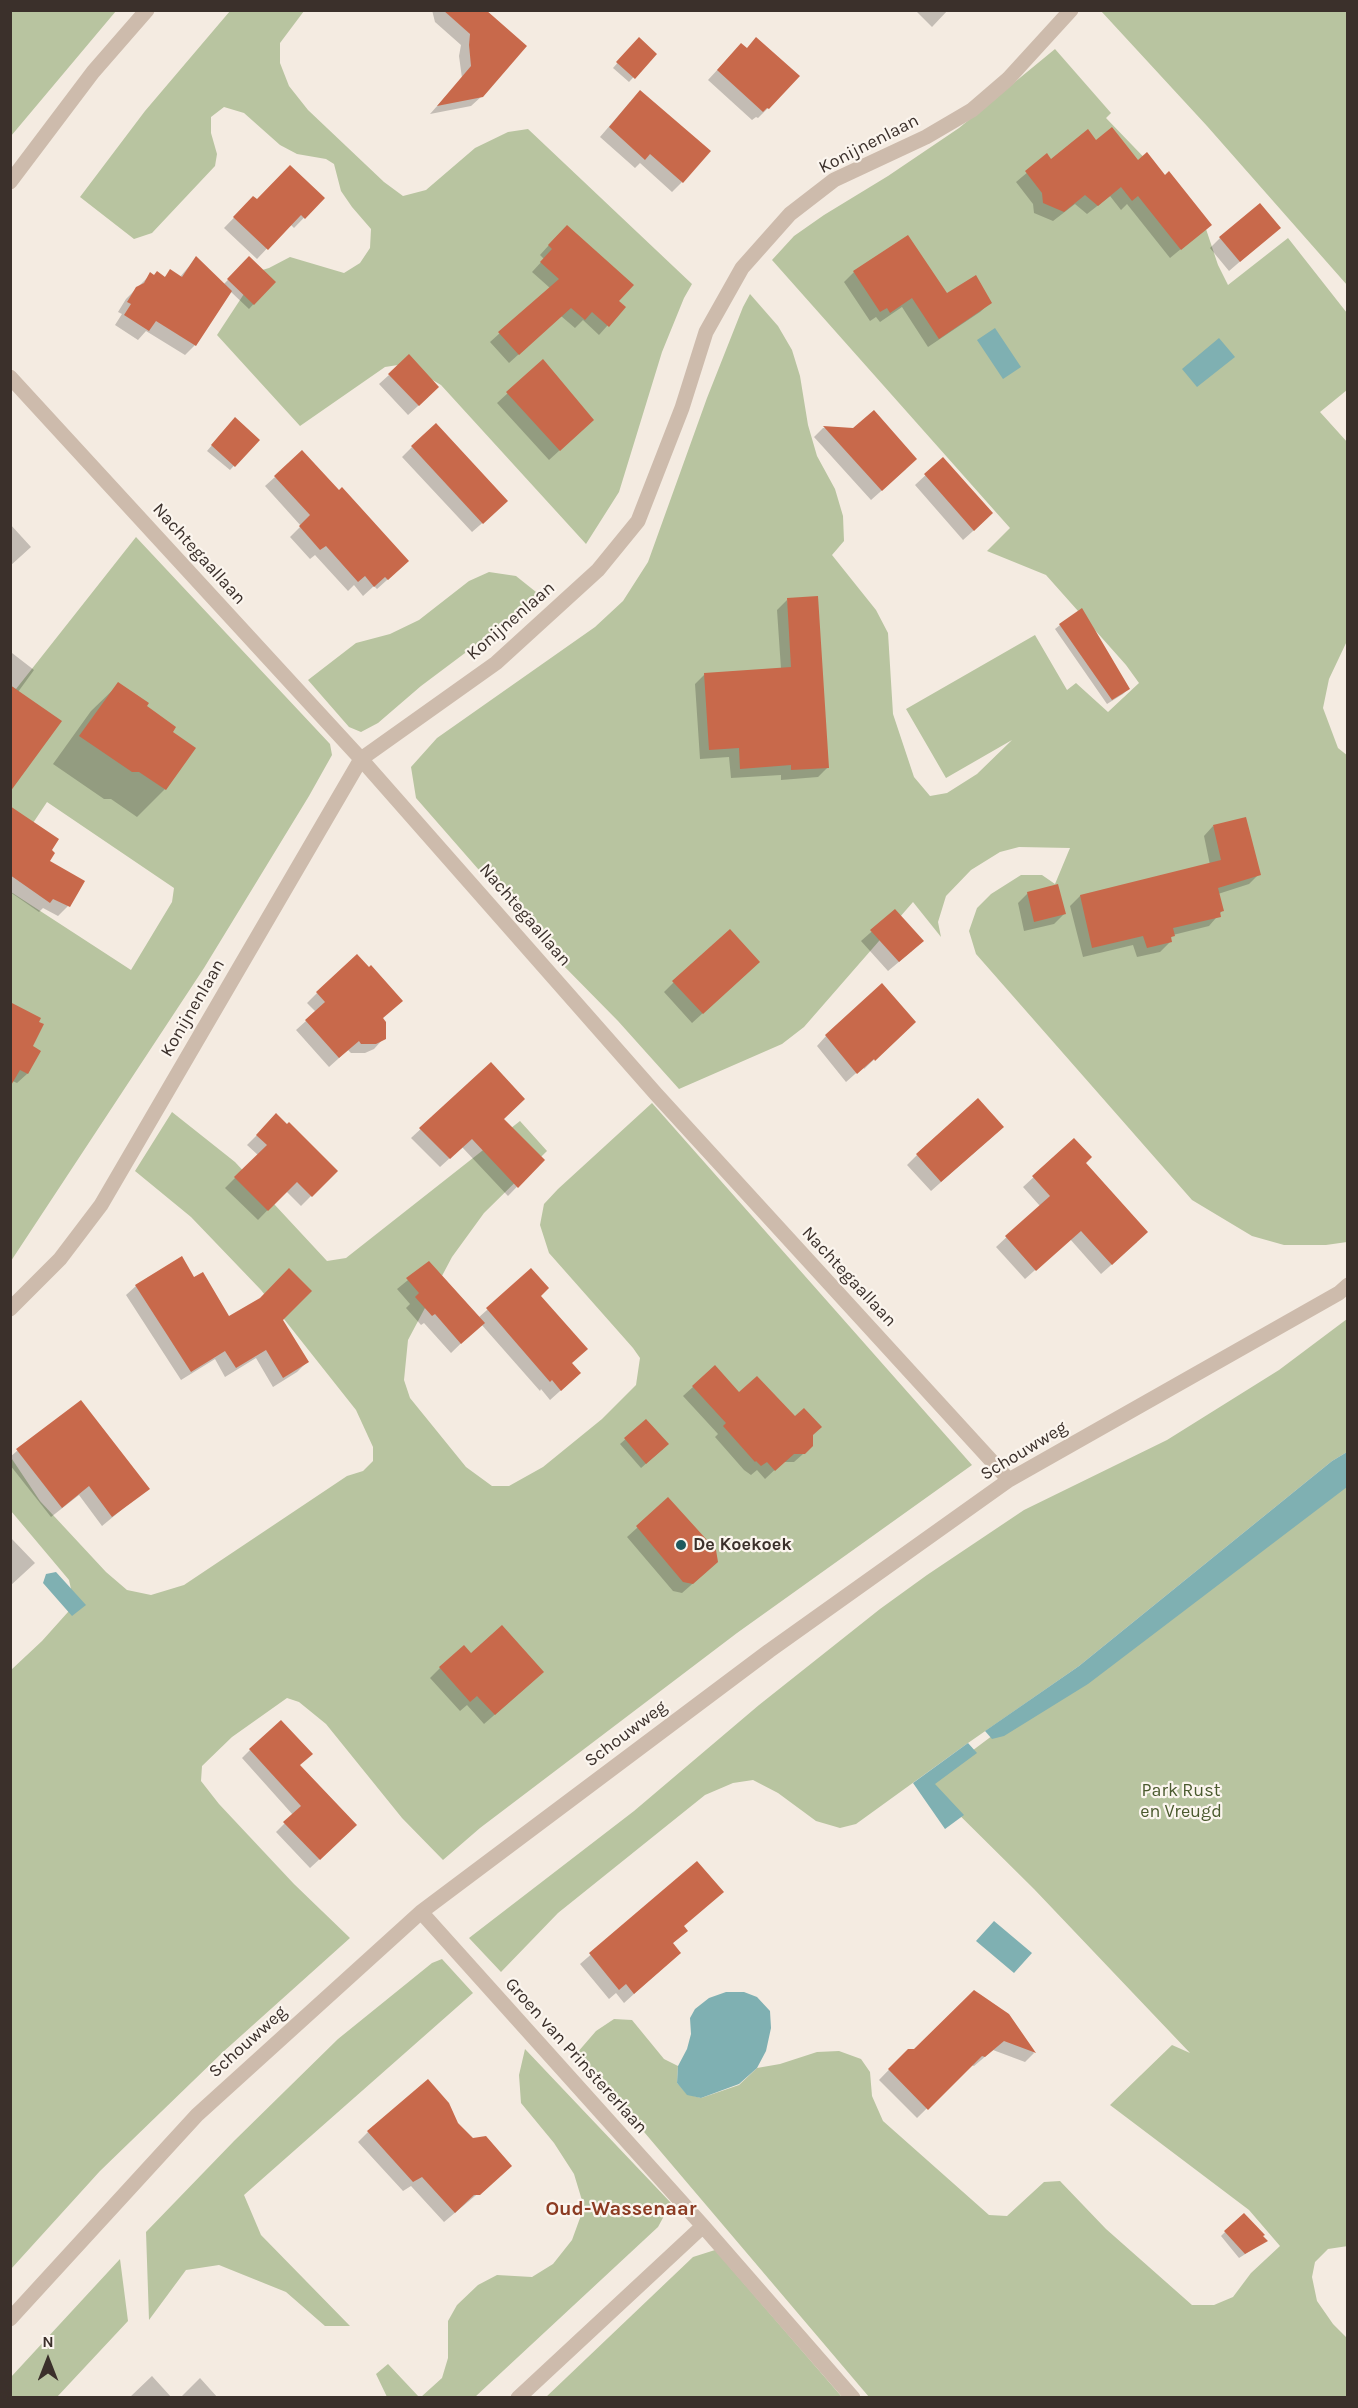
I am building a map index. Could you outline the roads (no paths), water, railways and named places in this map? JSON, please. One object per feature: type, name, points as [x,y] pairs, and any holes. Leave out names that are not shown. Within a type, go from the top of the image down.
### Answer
[{"type":"street","points":[[10,183],[93,72],[147,10]]},
{"type":"street","name":"Konijnenlaan","points":[[10,1309],[60,1259],[101,1205],[361,759],[496,663],[598,570],[638,521],[682,408],[706,332],[742,268],[790,214],[834,180],[926,137],[972,110],[1008,80],[1071,10]]},
{"type":"street","name":"Nachtegaallaan","points":[[10,377],[361,759],[656,1094],[1009,1480]]},
{"type":"street","name":"Schouwweg","points":[[10,2319],[197,2115],[421,1912],[769,1651],[1009,1480],[1339,1293],[1347,1285]]},
{"type":"street","name":"Groen van Prinstererlaan","points":[[421,1912],[854,2397]]},
{"type":"street","points":[[518,2397],[703,2226]]},
{"type":"water","points":[[995,328],[1021,367],[1003,379],[977,340]]},
{"type":"water","points":[[1219,338],[1235,357],[1197,387],[1182,369]]},
{"type":"water","points":[[1347,1452],[1347,1487],[1088,1684],[1004,1736],[992,1739],[985,1731],[1079,1666],[1332,1461]]},
{"type":"water","points":[[56,1572],[86,1605],[72,1616],[43,1583],[46,1574]]},
{"type":"water","points":[[968,1743],[977,1753],[935,1784],[964,1815],[945,1829],[913,1783]]},
{"type":"water","points":[[994,1921],[1032,1953],[1014,1973],[976,1941]]},
{"type":"water","points":[[726,1992],[744,1992],[757,1997],[770,2011],[771,2028],[766,2051],[757,2068],[739,2084],[701,2098],[687,2095],[677,2083],[678,2066],[687,2049],[691,2034],[690,2018],[695,2009],[709,1998]]},
{"type":"place","name":"De Koekoek","points":[[681,1545]]},
{"type":"district","name":"Oud-Wassenaar","points":[[621,2209]]},
{"type":"park label","name":"Park Rust en Vreugd","points":[[1181,1801]]}]
